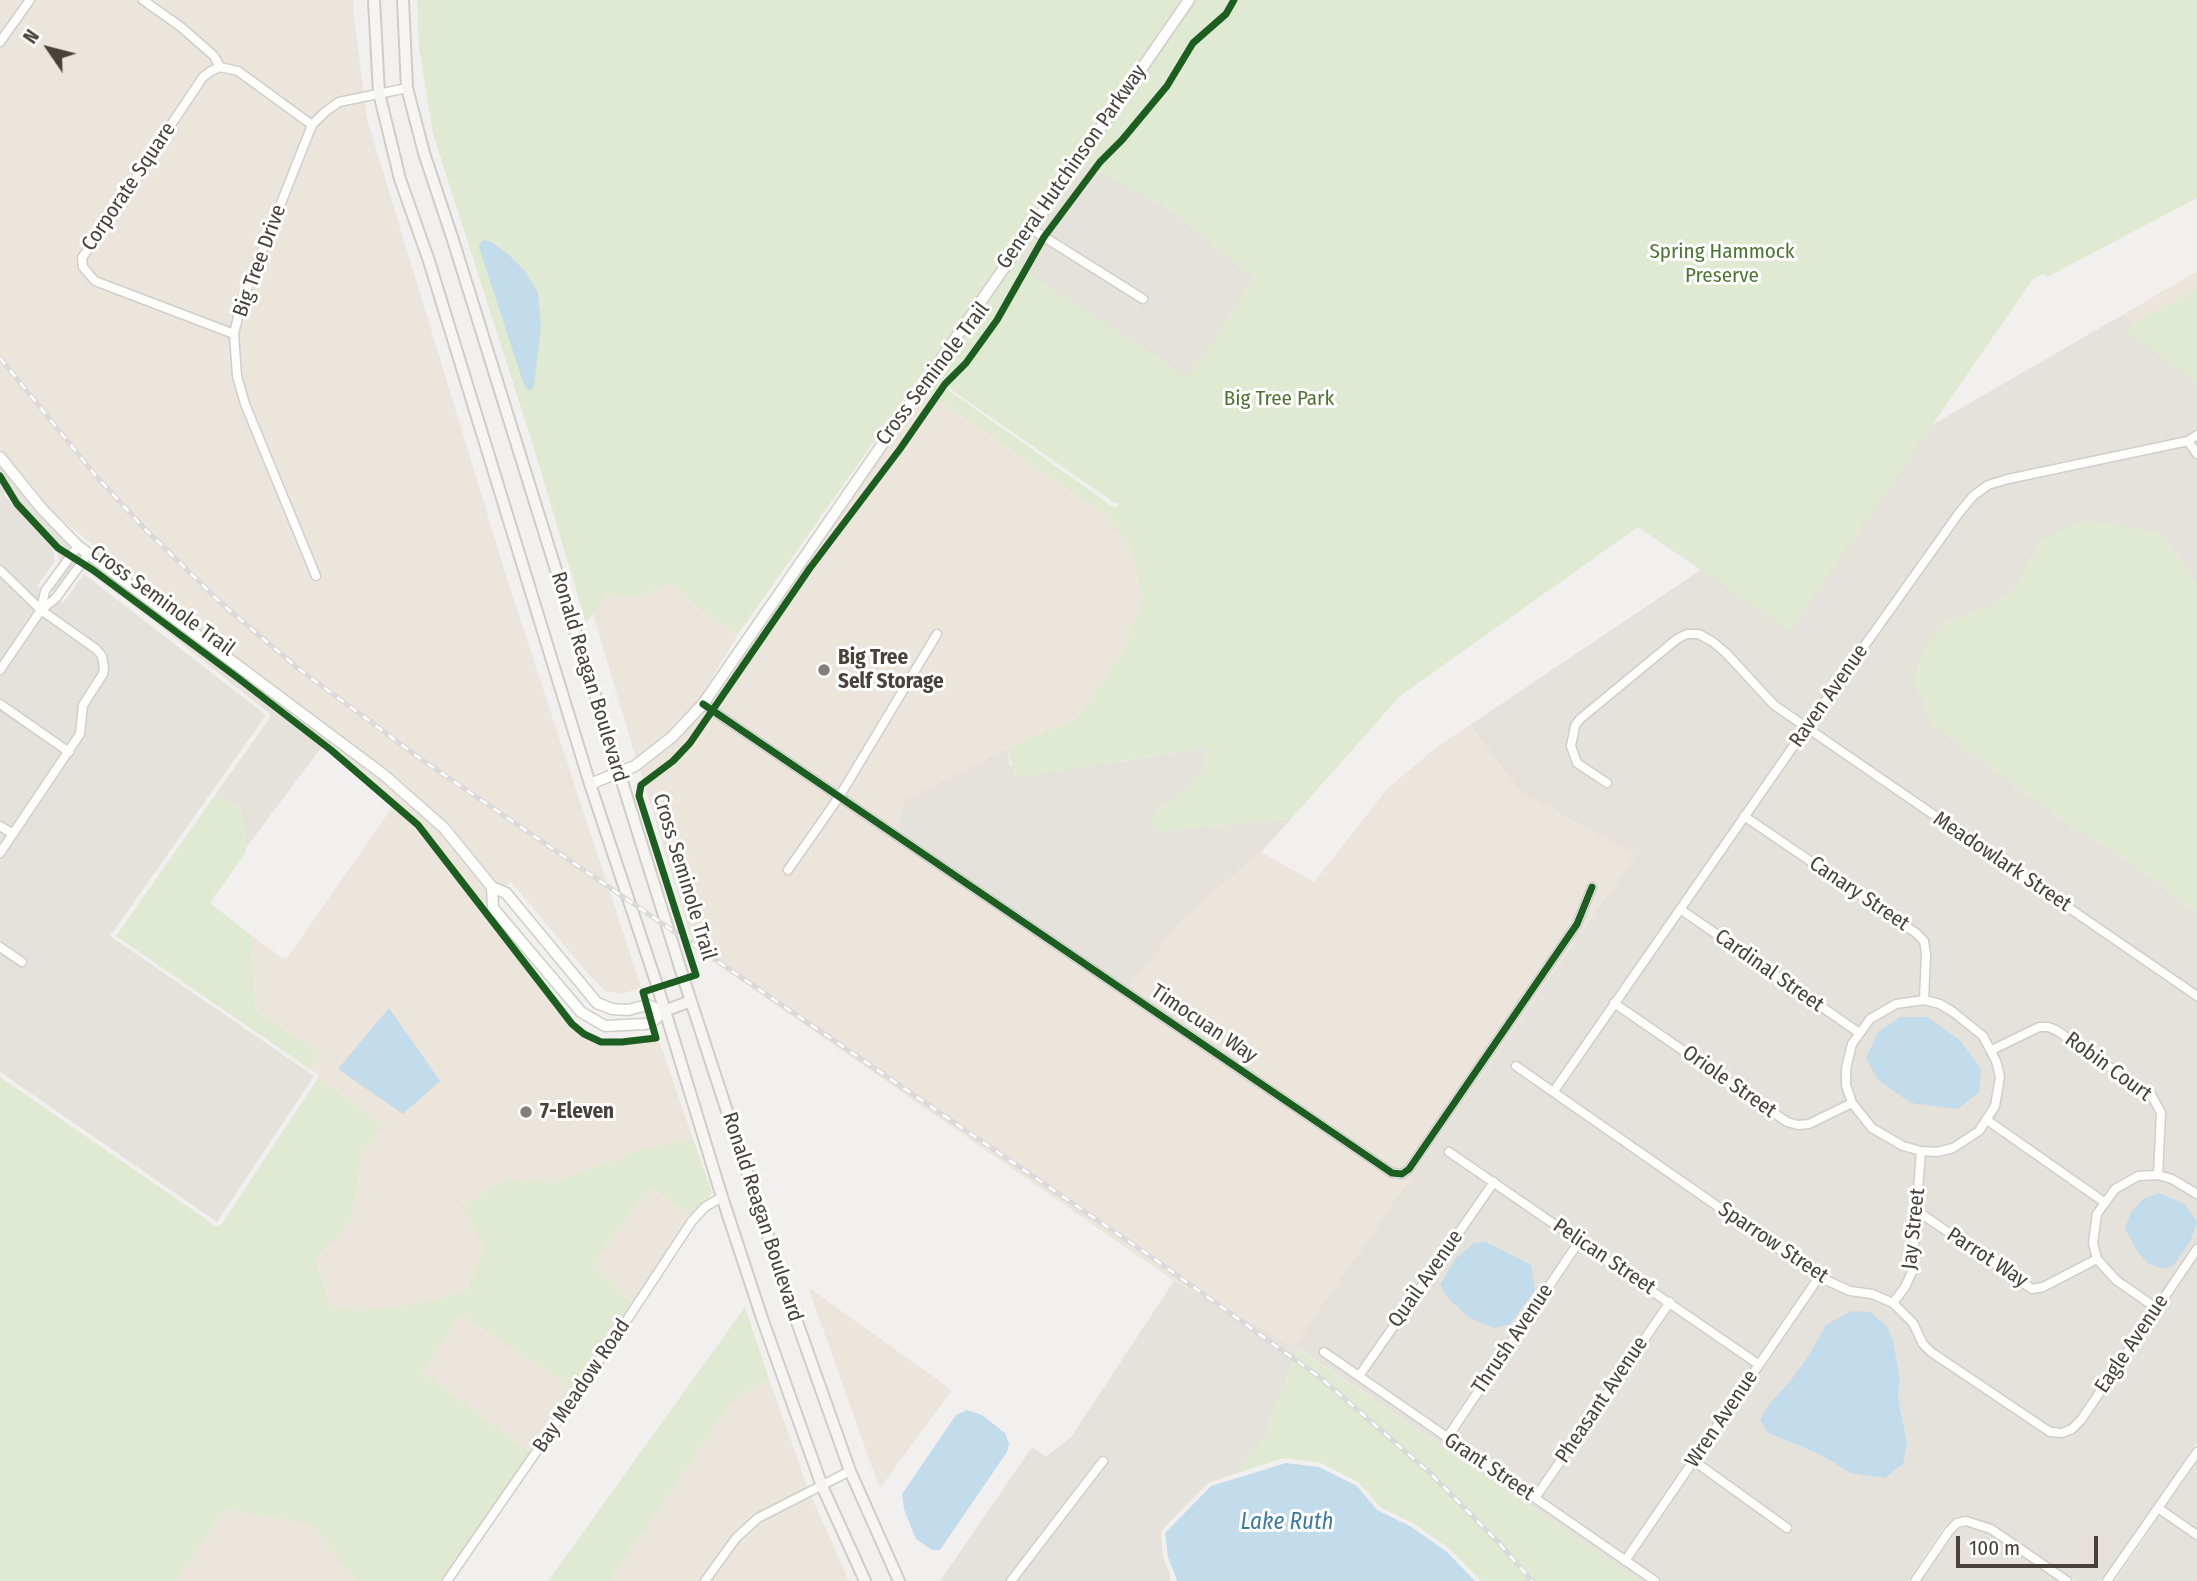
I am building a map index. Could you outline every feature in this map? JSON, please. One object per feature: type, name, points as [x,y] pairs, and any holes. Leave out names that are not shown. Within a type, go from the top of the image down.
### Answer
[{"type":"main road","name":"Ronald Reagan Boulevard","points":[[374,0],[379,93],[400,179],[429,261],[590,784],[722,1197],[822,1486],[865,1581]]},
{"type":"main road","name":"Ronald Reagan Boulevard","points":[[403,0],[407,88],[424,153],[691,1001],[788,1298],[850,1471],[899,1581]]},
{"type":"main road","points":[[664,1011],[691,1001]]},
{"type":"street","points":[[0,42],[30,0]]},
{"type":"street","points":[[143,0],[181,27],[214,56],[220,67],[238,71],[313,125]]},
{"type":"street","name":"General Hutchinson Parkway","points":[[590,784],[635,766],[672,737],[703,704],[1189,0]]},
{"type":"street","name":"Corporate Square","points":[[220,67],[203,78],[82,258],[83,267],[95,281],[234,334]]},
{"type":"street","name":"Big Tree Drive","points":[[316,576],[245,404],[237,376],[234,334],[241,304],[313,125],[339,102],[407,88]]},
{"type":"street","points":[[1030,228],[1143,299]]},
{"type":"street","name":"Raven Avenue","points":[[1554,1091],[1744,816],[1973,496],[1988,485],[2008,478],[2188,441],[2197,435]]},
{"type":"street","points":[[2188,441],[2197,454]]},
{"type":"street","points":[[0,457],[42,509],[88,554],[384,775],[444,828],[492,887],[506,893],[597,1003],[612,1009],[628,1010],[647,1005],[664,1011],[652,1022],[645,1024],[605,1026],[581,1012],[493,908],[492,887]]},
{"type":"street","points":[[41,610],[43,597],[78,545]]},
{"type":"street","points":[[0,670],[41,610],[62,590],[88,554]]},
{"type":"street","points":[[0,570],[41,610],[96,649],[102,656],[104,667],[103,674],[83,705],[80,734],[0,853]]},
{"type":"street","points":[[52,582],[62,590]]},
{"type":"street","points":[[788,870],[839,797],[937,634]]},
{"type":"street","name":"Meadowlark Street","points":[[1607,783],[1577,763],[1570,746],[1575,726],[1677,639],[1687,634],[1699,634],[1726,653],[1763,695],[1806,728],[2197,996]]},
{"type":"street","points":[[0,704],[69,752]]},
{"type":"street","name":"Timocuan Way","points":[[703,704],[1392,1173],[1402,1174],[1409,1169],[1577,924],[1592,887]]},
{"type":"street","name":"Canary Street","points":[[1744,816],[1916,933],[1923,941],[1926,954],[1924,1000]]},
{"type":"street","points":[[0,826],[13,834]]},
{"type":"street","name":"Cardinal Street","points":[[1680,909],[1858,1032]]},
{"type":"street","points":[[0,947],[22,962]]},
{"type":"street","points":[[1924,1000],[1940,1004],[1972,1024],[1992,1050],[2000,1077],[1995,1106],[1987,1120],[1979,1130],[1953,1148],[1937,1152],[1921,1151],[1887,1139],[1872,1128],[1852,1103],[1846,1085],[1846,1069],[1858,1032],[1883,1010],[1909,1001],[1924,1000]]},
{"type":"street","name":"Oriole Street","points":[[1614,1003],[1787,1122],[1809,1124],[1852,1103]]},
{"type":"street","name":"Robin Court","points":[[1992,1050],[2039,1027],[2048,1027],[2152,1096],[2161,1113],[2158,1175]]},
{"type":"street","name":"Sparrow Street","points":[[1516,1066],[1819,1278],[1850,1291],[1872,1294],[1893,1303]]},
{"type":"street","points":[[1987,1120],[2104,1202]]},
{"type":"street","name":"Jay Street","points":[[1893,1303],[1912,1272],[1921,1151]]},
{"type":"street","name":"Pelican Street","points":[[1449,1152],[1758,1364]]},
{"type":"street","points":[[2157,1308],[2116,1280],[2096,1259],[2094,1229],[2104,1202],[2115,1189],[2138,1176],[2158,1175],[2172,1179],[2197,1194]]},
{"type":"street","name":"Quail Avenue","points":[[1359,1376],[1494,1182]]},
{"type":"street","name":"Bay Meadow Road","points":[[447,1581],[617,1335],[692,1221],[705,1207],[722,1197]]},
{"type":"street","name":"Parrot Way","points":[[1917,1211],[2032,1289],[2043,1287],[2096,1259]]},
{"type":"street","name":"Thrush Avenue","points":[[1447,1437],[1580,1240]]},
{"type":"street","name":"Eagle Avenue","points":[[1893,1303],[1905,1312],[1923,1344],[1931,1352],[2039,1427],[2062,1433],[2072,1429],[2081,1420],[2197,1249]]},
{"type":"street","name":"Wren Avenue","points":[[1625,1561],[1819,1278]]},
{"type":"street","name":"Pheasant Avenue","points":[[1535,1498],[1670,1302]]},
{"type":"street","name":"Grant Street","points":[[1324,1352],[1655,1581]]},
{"type":"street","points":[[2108,1581],[2197,1452]]},
{"type":"street","points":[[1012,1581],[1103,1461]]},
{"type":"street","points":[[1694,1461],[1787,1528]]},
{"type":"street","points":[[705,1581],[736,1538],[758,1518],[850,1471]]},
{"type":"street","points":[[2158,1508],[2197,1535]]},
{"type":"street","points":[[1915,1581],[1949,1531],[1957,1523],[1966,1521],[1991,1529],[2067,1581]]},
{"type":"shaded area","points":[[0,0],[354,0],[367,119],[508,582],[641,987],[623,994],[605,991],[511,882],[504,887],[494,883],[447,824],[388,771],[225,650],[48,509],[0,448]]},
{"type":"shaded area","points":[[1083,161],[1172,211],[1253,277],[1217,347],[1188,387],[1007,271]]},
{"type":"shaded area","points":[[2197,271],[2197,381],[2124,314]]},
{"type":"shaded area","points":[[2124,314],[2197,381],[2197,584],[2160,533],[2041,540],[2014,590],[1986,609],[1946,622],[1914,682],[1933,725],[2061,819],[2134,864],[2187,906],[2197,910],[2197,1442],[2108,1573],[2098,1581],[2076,1581],[1994,1525],[1967,1516],[1955,1518],[1944,1527],[1908,1581],[1640,1581],[1298,1348],[1266,1433],[1237,1473],[1208,1483],[1161,1531],[1163,1557],[1170,1581],[940,1581],[1032,1447],[1046,1457],[1071,1437],[1174,1281],[1294,1345],[1635,855],[1520,792],[1470,725],[1821,489]],"holes":[[[1535,1290],[1523,1304],[1448,1298]],[[1809,1355],[1900,1380],[1898,1397],[1907,1443],[1850,1473],[1821,1455],[1768,1433],[1769,1404]]]},
{"type":"shaded area","points":[[925,391],[1104,514],[1131,548],[1142,597],[1124,648],[1077,718],[1006,748],[904,800],[898,826],[920,851],[1127,991],[1179,923],[1261,852],[1314,882],[1387,789],[1439,745],[1470,725],[1520,792],[1635,855],[1294,1345],[1297,1348],[1174,1281],[694,948],[640,769],[679,739],[707,707]]},
{"type":"shaded area","points":[[0,465],[74,549],[332,742],[321,748],[246,848],[241,808],[215,795],[270,718],[270,714],[85,570],[80,571],[61,597],[43,585],[59,562],[57,548],[10,495],[10,490],[0,475]]},
{"type":"shaded area","points":[[0,482],[6,492],[4,495],[53,549],[55,561],[37,586],[63,603],[84,574],[266,715],[110,936],[314,1076],[217,1222],[0,1072]]},
{"type":"shaded area","points":[[670,583],[701,610],[738,634],[699,700],[671,731],[636,758],[586,591],[640,597]]},
{"type":"shaded area","points":[[332,742],[381,778],[440,831],[486,888],[488,900],[484,904],[536,979],[577,1025],[601,1042],[659,1040],[693,1139],[642,1150],[551,1183],[507,1180],[462,1206],[484,1247],[466,1291],[428,1302],[364,1311],[329,1309],[315,1259],[351,1221],[362,1153],[381,1125],[318,1078],[310,1069],[320,1053],[256,1011],[251,935],[282,958],[287,958],[393,806],[391,801],[328,747]]},
{"type":"shaded area","points":[[1209,747],[1199,776],[1174,800],[1156,810],[1154,830],[1291,819],[1261,852],[1179,923],[1127,991],[920,851],[898,826],[904,800],[1007,748],[1010,766],[1117,762]]},
{"type":"shaded area","points":[[650,1186],[695,1219],[634,1305],[592,1265]]},
{"type":"shaded area","points":[[808,1287],[952,1390],[880,1488],[877,1481]]},
{"type":"shaded area","points":[[460,1314],[575,1389],[530,1453],[422,1372]]},
{"type":"shaded area","points":[[769,1379],[807,1486],[849,1581],[609,1581],[733,1399]]},
{"type":"shaded area","points":[[2197,1461],[2197,1529],[2165,1507]]},
{"type":"shaded area","points":[[225,1509],[311,1524],[355,1581],[175,1581]]},
{"type":"shaded area","points":[[2160,1515],[2197,1541],[2197,1581],[2115,1581]]},
{"type":"shaded area","points":[[1967,1526],[1989,1533],[2059,1581],[1921,1581],[1953,1534]]},
{"type":"green space","name":"Spring Hammock Preserve","points":[[417,0],[2197,0],[2197,198],[2047,277],[2043,274],[2033,279],[1790,631],[1638,527],[1400,696],[1291,819],[1154,830],[1151,817],[1199,776],[1209,747],[1015,778],[1007,748],[1077,718],[1124,649],[1142,597],[1131,548],[1104,514],[925,391],[934,377],[924,371],[738,634],[701,610],[670,583],[640,597],[607,593],[586,623],[532,442],[433,134],[419,48]],"holes":[[[1087,164],[1172,211],[1253,277],[1242,298],[1188,377],[1017,266]],[[946,386],[1115,503],[1119,504],[1115,508],[1110,505]]]},
{"type":"green space","points":[[2197,288],[2197,383],[2123,330]]},
{"type":"green space","points":[[2085,520],[2160,533],[2197,584],[2197,910],[2187,906],[2134,864],[2061,819],[1933,725],[1914,682],[1923,647],[1946,622],[1986,609],[2014,590],[2041,540]]},
{"type":"green space","points":[[215,795],[241,808],[246,852],[211,904],[251,935],[256,1011],[320,1053],[310,1069],[116,936]]},
{"type":"green space","points":[[0,1077],[217,1227],[221,1225],[318,1078],[382,1125],[362,1153],[351,1221],[315,1259],[330,1309],[364,1311],[428,1302],[466,1291],[484,1247],[461,1206],[507,1180],[551,1183],[642,1150],[693,1139],[712,1192],[695,1219],[650,1186],[592,1265],[634,1305],[575,1389],[460,1314],[422,1372],[530,1453],[441,1581],[355,1581],[311,1524],[225,1509],[175,1581],[0,1581]]},
{"type":"green space","points":[[745,1307],[769,1379],[733,1399],[609,1581],[548,1581]]},
{"type":"green space","points":[[1297,1348],[1640,1581],[1481,1581],[1450,1549],[1413,1523],[1380,1507],[1358,1482],[1321,1463],[1284,1458],[1237,1473],[1266,1433]]},
{"type":"water","points":[[484,240],[490,241],[508,254],[525,271],[538,293],[541,326],[534,386],[530,391],[524,385],[479,247]]},
{"type":"water","points":[[389,1008],[440,1081],[403,1114],[338,1069]]},
{"type":"water","points":[[1900,1017],[1927,1017],[1960,1040],[1981,1069],[1979,1092],[1958,1109],[1911,1103],[1878,1080],[1866,1059],[1877,1033]]},
{"type":"water","points":[[2159,1193],[2185,1204],[2197,1222],[2190,1242],[2173,1266],[2164,1269],[2149,1264],[2136,1250],[2125,1228],[2131,1212],[2143,1199]]},
{"type":"water","points":[[1486,1242],[1531,1265],[1535,1290],[1510,1324],[1495,1328],[1468,1317],[1448,1298],[1440,1285],[1455,1259],[1474,1243]]},
{"type":"water","points":[[1851,1311],[1870,1312],[1887,1326],[1893,1341],[1900,1380],[1898,1397],[1907,1443],[1903,1464],[1885,1478],[1850,1473],[1821,1455],[1768,1433],[1760,1420],[1769,1404],[1809,1355],[1826,1325]]},
{"type":"water","points":[[967,1410],[982,1415],[1005,1433],[1009,1443],[1007,1452],[940,1550],[932,1550],[916,1539],[904,1509],[902,1494],[956,1415]]},
{"type":"water","name":"Lake Ruth","points":[[1286,1463],[1319,1467],[1357,1486],[1377,1510],[1410,1526],[1447,1552],[1475,1581],[1177,1581],[1168,1557],[1165,1533],[1211,1486]]},
{"type":"railway","points":[[0,358],[96,476],[143,527],[222,604],[299,669],[421,759],[1153,1258],[1322,1379],[1430,1473],[1532,1581]]},
{"type":"cycle path","name":"Cross Seminole Trail","points":[[0,476],[17,504],[58,548],[93,570],[238,678],[331,750],[418,825],[572,1024],[584,1034],[601,1042],[656,1038],[643,992],[696,975],[639,796],[641,785],[673,761],[690,743],[810,568],[900,449],[945,384],[966,363],[997,320],[1044,237],[1100,162],[1167,86],[1193,43],[1226,14],[1234,0]]},
{"type":"cycle path","points":[[703,704],[1392,1173],[1402,1174],[1409,1169],[1577,924],[1592,887]]},
{"type":"place","name":"Big Tree Self Storage","points":[[824,670]]},
{"type":"place","name":"7-Eleven","points":[[526,1112]]},
{"type":"park label","name":"Big Tree Park","points":[[1279,399]]}]
